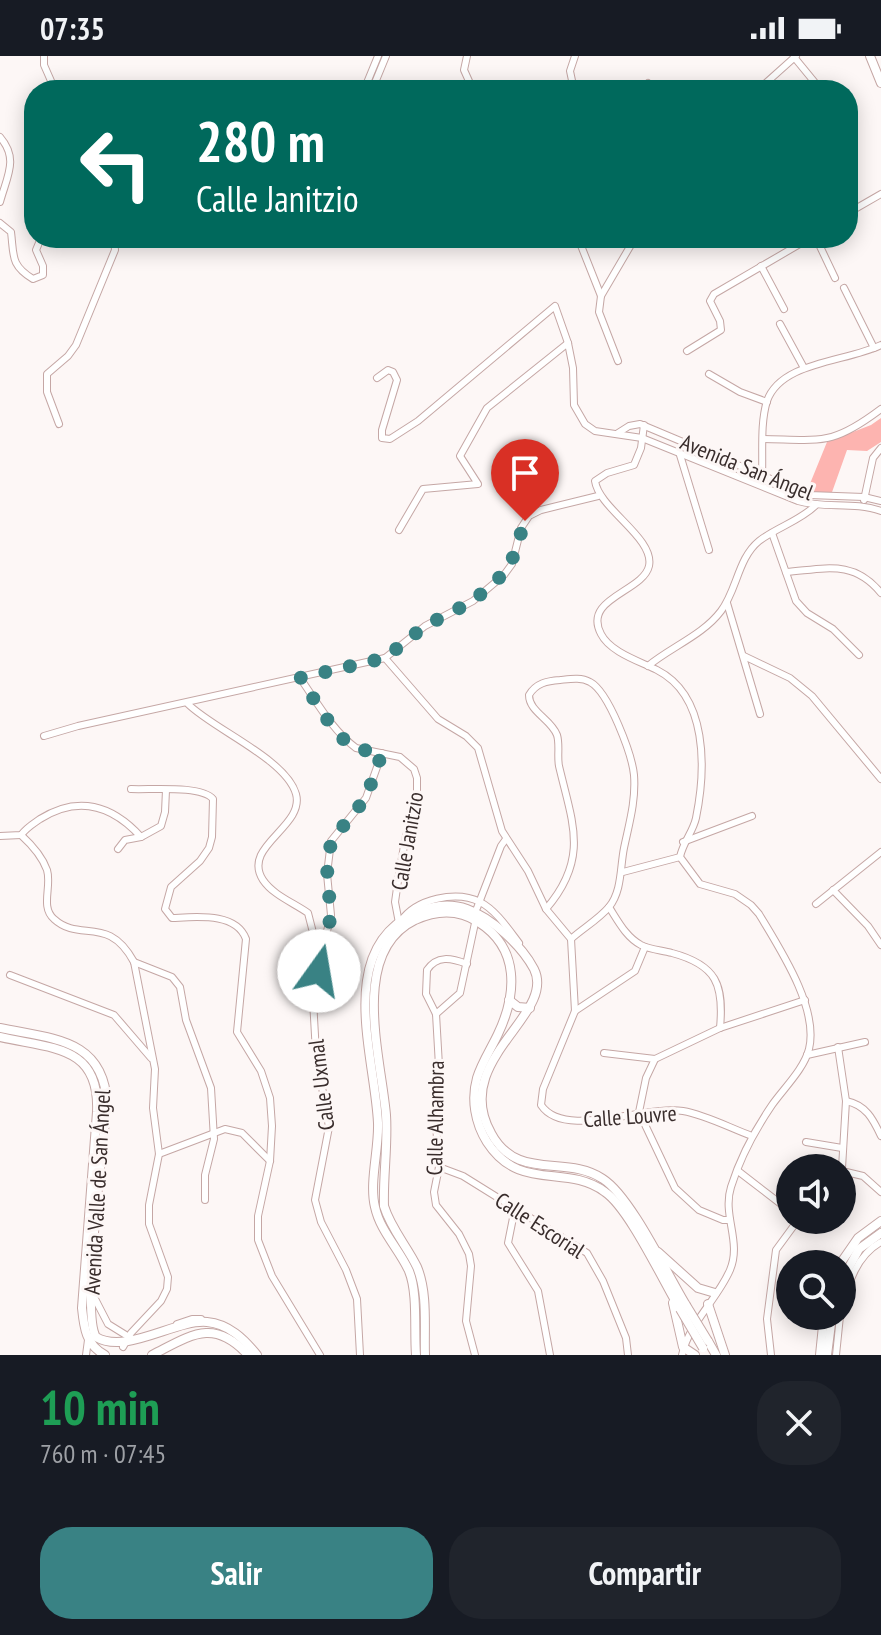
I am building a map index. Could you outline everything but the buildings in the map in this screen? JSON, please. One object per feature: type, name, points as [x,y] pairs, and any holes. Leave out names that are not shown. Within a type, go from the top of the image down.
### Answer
[{"type":"street","points":[[44,56],[51,80]]},
{"type":"street","points":[[368,80],[378,56]]},
{"type":"street","points":[[376,80],[386,56]]},
{"type":"street","points":[[467,56],[464,70],[468,80]]},
{"type":"street","points":[[572,80],[570,71],[575,56]]},
{"type":"street","points":[[870,56],[881,83]]},
{"type":"street","points":[[769,80],[795,57],[813,80]]},
{"type":"street","points":[[0,137],[9,147],[12,160],[0,202]]},
{"type":"street","points":[[858,207],[881,194]]},
{"type":"street","points":[[0,223],[11,232],[11,251],[15,262],[33,279],[43,275],[44,271],[37,248]]},
{"type":"street","points":[[59,424],[47,392],[47,374],[76,345],[115,248]]},
{"type":"street","points":[[582,248],[601,296]]},
{"type":"street","points":[[618,361],[599,312],[601,296],[629,248]]},
{"type":"street","points":[[687,351],[721,330],[711,297],[794,248]]},
{"type":"street","points":[[818,248],[835,278]]},
{"type":"street","points":[[761,266],[784,309]]},
{"type":"street","points":[[762,476],[767,402],[775,387],[804,368],[878,347],[844,288]]},
{"type":"street","name":"Avenida San Ángel","points":[[377,378],[388,370],[397,380],[382,430],[382,438],[390,439],[418,421],[555,306],[568,343],[574,373],[574,405],[585,424],[595,431],[642,438],[786,497],[816,506],[863,505],[881,511]]},
{"type":"street","points":[[780,324],[804,368]]},
{"type":"street","points":[[399,530],[423,489],[478,484],[460,456],[479,420],[487,408],[568,343]]},
{"type":"street","points":[[709,374],[740,392],[767,402]]},
{"type":"street","points":[[763,439],[835,438],[881,409]]},
{"type":"street","points":[[617,433],[634,424],[644,425],[639,457],[634,465],[607,473],[595,481],[598,496],[632,531],[647,552],[650,563],[641,580],[605,605],[599,619],[600,632],[613,647],[663,674],[681,690],[692,706],[698,729],[700,777],[695,821],[683,842],[680,857],[700,884],[735,894],[751,905],[769,931],[805,1000],[810,1025],[807,1055],[752,1136],[738,1171],[728,1203],[735,1256],[724,1281],[682,1351]]},
{"type":"street","name":"Avenida San Ángel","points":[[644,425],[809,495],[864,497],[881,501]]},
{"type":"street","points":[[863,505],[873,458],[881,448]]},
{"type":"street","points":[[680,455],[709,550]]},
{"type":"street","points":[[44,736],[385,658],[425,626],[473,601],[504,575],[512,564],[521,528],[529,516],[541,510],[598,496]]},
{"type":"street","points":[[648,666],[713,621],[727,602],[746,556],[759,541],[816,506],[825,497]]},
{"type":"street","points":[[772,533],[793,594],[801,607],[833,629],[859,655]]},
{"type":"street","points":[[786,572],[850,570],[866,577],[881,593]]},
{"type":"street","points":[[727,602],[760,714]]},
{"type":"street","points":[[744,656],[790,678],[812,696],[881,779]]},
{"type":"street","points":[[385,658],[438,719],[466,736],[478,748],[498,822],[506,839],[528,871],[546,909],[571,939],[609,907],[623,872],[623,853],[633,805],[634,774],[630,754],[607,703],[590,681],[580,678],[541,683],[530,691],[528,700],[556,734],[558,763],[575,830],[568,869],[559,891],[546,909]]},
{"type":"street","name":"Calle Janitzio","points":[[300,678],[325,715],[350,744],[356,748],[391,754],[414,769],[419,786],[405,840],[395,902],[400,922]]},
{"type":"street","name":"Calle Uxmal","points":[[188,704],[264,759],[292,786],[296,795],[295,812],[265,847],[260,871],[267,884],[308,913],[320,960],[313,1014],[329,1134],[315,1200],[321,1222],[357,1299],[360,1355]]},
{"type":"street","points":[[320,960],[331,915],[327,874],[331,841],[366,798],[382,753]]},
{"type":"street","points":[[131,789],[199,791],[213,799],[209,848],[200,861],[171,887],[165,909],[172,918],[216,918],[236,925],[246,939],[236,1025],[240,1039],[261,1071],[270,1098],[272,1126],[270,1161],[258,1216],[258,1240],[272,1276],[320,1355]]},
{"type":"street","points":[[118,849],[125,840],[141,837],[161,826],[166,790]]},
{"type":"street","points":[[21,835],[26,828],[47,815],[71,805],[85,805],[119,817],[141,837]]},
{"type":"street","points":[[683,842],[752,816]]},
{"type":"street","points":[[0,836],[21,835],[34,847],[47,870],[48,909],[53,918],[75,928],[115,938],[134,962],[155,1069],[153,1108],[159,1154],[148,1216],[164,1260],[168,1283],[161,1301],[128,1337]]},
{"type":"street","points":[[478,905],[506,839]]},
{"type":"street","points":[[816,904],[881,852]]},
{"type":"street","points":[[623,872],[680,857]]},
{"type":"street","points":[[833,890],[868,926],[881,945]]},
{"type":"street","points":[[425,1355],[419,1274],[387,1218],[384,1206],[386,1118],[366,1002],[371,958],[382,939],[409,910],[422,903],[453,898],[478,905],[507,927],[536,976],[536,990],[530,1008],[494,1055],[485,1075],[483,1100],[490,1133],[503,1149],[520,1161],[541,1167],[579,1169],[606,1181],[623,1198],[706,1348],[716,1355]]},
{"type":"street","points":[[400,922],[420,910],[441,905],[460,906],[487,920],[514,944],[533,967]]},
{"type":"street","points":[[609,907],[627,934],[645,947],[687,958],[704,966],[712,974],[721,995],[720,1028]]},
{"type":"street","points":[[416,1355],[411,1276],[379,1219],[374,1200],[378,1123],[373,1046],[374,988],[378,962],[389,941],[416,920],[453,911],[474,919],[492,932],[508,953],[511,973],[509,1000],[500,1032],[477,1079],[475,1113],[482,1133],[499,1156],[524,1172],[587,1181],[608,1194],[627,1219],[672,1295],[683,1307]]},
{"type":"street","points":[[436,1014],[460,993],[474,924],[499,945],[511,973]]},
{"type":"street","name":"Calle Louvre","points":[[571,939],[575,1011],[543,1089],[541,1105],[546,1111],[563,1120],[591,1122],[639,1112],[682,1111],[752,1136]]},
{"type":"street","points":[[575,1011],[635,971],[645,947]]},
{"type":"street","name":"Calle Alhambra","points":[[467,964],[444,958],[433,963],[427,970],[426,994],[436,1014],[440,1083],[436,1124],[439,1167],[434,1185],[436,1205],[459,1234],[471,1266],[466,1321],[475,1355]]},
{"type":"street","points":[[134,962],[172,977],[180,987],[186,1020],[211,1088],[214,1132],[205,1175],[205,1200]]},
{"type":"street","points":[[10,975],[114,1015],[152,1059]]},
{"type":"street","points":[[509,1000],[518,1007],[530,1008]]},
{"type":"street","points":[[604,1053],[655,1059],[720,1028],[805,1000]]},
{"type":"street","name":"Avenida Valle de San Ángel","points":[[0,1028],[75,1047],[99,1066],[107,1104],[82,1292],[83,1321],[88,1340],[105,1355]]},
{"type":"street","name":"Avenida Valle de San Ángel","points":[[0,1037],[65,1052],[82,1061],[94,1076],[98,1094],[90,1289],[97,1345]]},
{"type":"street","points":[[807,1055],[865,1042]]},
{"type":"street","points":[[838,1047],[846,1101],[842,1154]]},
{"type":"street","points":[[655,1059],[646,1078],[639,1112],[660,1160],[679,1193],[699,1210],[730,1220]]},
{"type":"street","points":[[846,1101],[866,1110],[881,1136]]},
{"type":"street","points":[[159,1154],[225,1129],[242,1133],[270,1161]]},
{"type":"street","points":[[806,1142],[842,1148]]},
{"type":"street","name":"Calle Escorial","points":[[439,1167],[463,1176],[592,1258],[626,1338],[628,1355]]},
{"type":"street","points":[[738,1171],[776,1200]]},
{"type":"street","points":[[856,1174],[863,1176],[881,1192]]},
{"type":"street","points":[[515,1208],[508,1243],[538,1291],[550,1355]]},
{"type":"street","points":[[850,1250],[858,1238],[881,1221]]},
{"type":"street","points":[[856,1254],[881,1233]]},
{"type":"street","points":[[771,1355],[767,1319],[776,1250],[788,1234]]},
{"type":"street","points":[[856,1269],[872,1247],[881,1242]]},
{"type":"street","points":[[652,1248],[698,1288],[715,1293]]},
{"type":"street","points":[[90,1289],[108,1324],[128,1337],[149,1335],[192,1319],[222,1331],[248,1355]]},
{"type":"street","points":[[672,1295],[682,1351]]},
{"type":"street","points":[[708,1304],[725,1355]]},
{"type":"street","points":[[97,1345],[114,1351],[131,1351],[205,1322]]},
{"type":"street","points":[[820,1355],[823,1330]]},
{"type":"street","points":[[827,1355],[830,1330]]},
{"type":"street","points":[[836,1355],[839,1330]]},
{"type":"street","points":[[152,1355],[192,1334],[222,1331],[239,1335],[257,1355]]},
{"type":"street","points":[[128,1337],[131,1351]]},
{"type":"street","points":[[86,1355],[88,1340]]},
{"type":"street","points":[[682,1351],[695,1355]]},
{"type":"shaded area","points":[[881,418],[881,442],[867,451],[847,450],[831,495],[807,491],[827,442]]},
{"type":"route","points":[[319,971],[331,915],[327,874],[331,841],[366,798],[382,753],[350,744],[325,715],[300,678],[385,658],[425,626],[473,601],[509,569],[525,521]]}]
